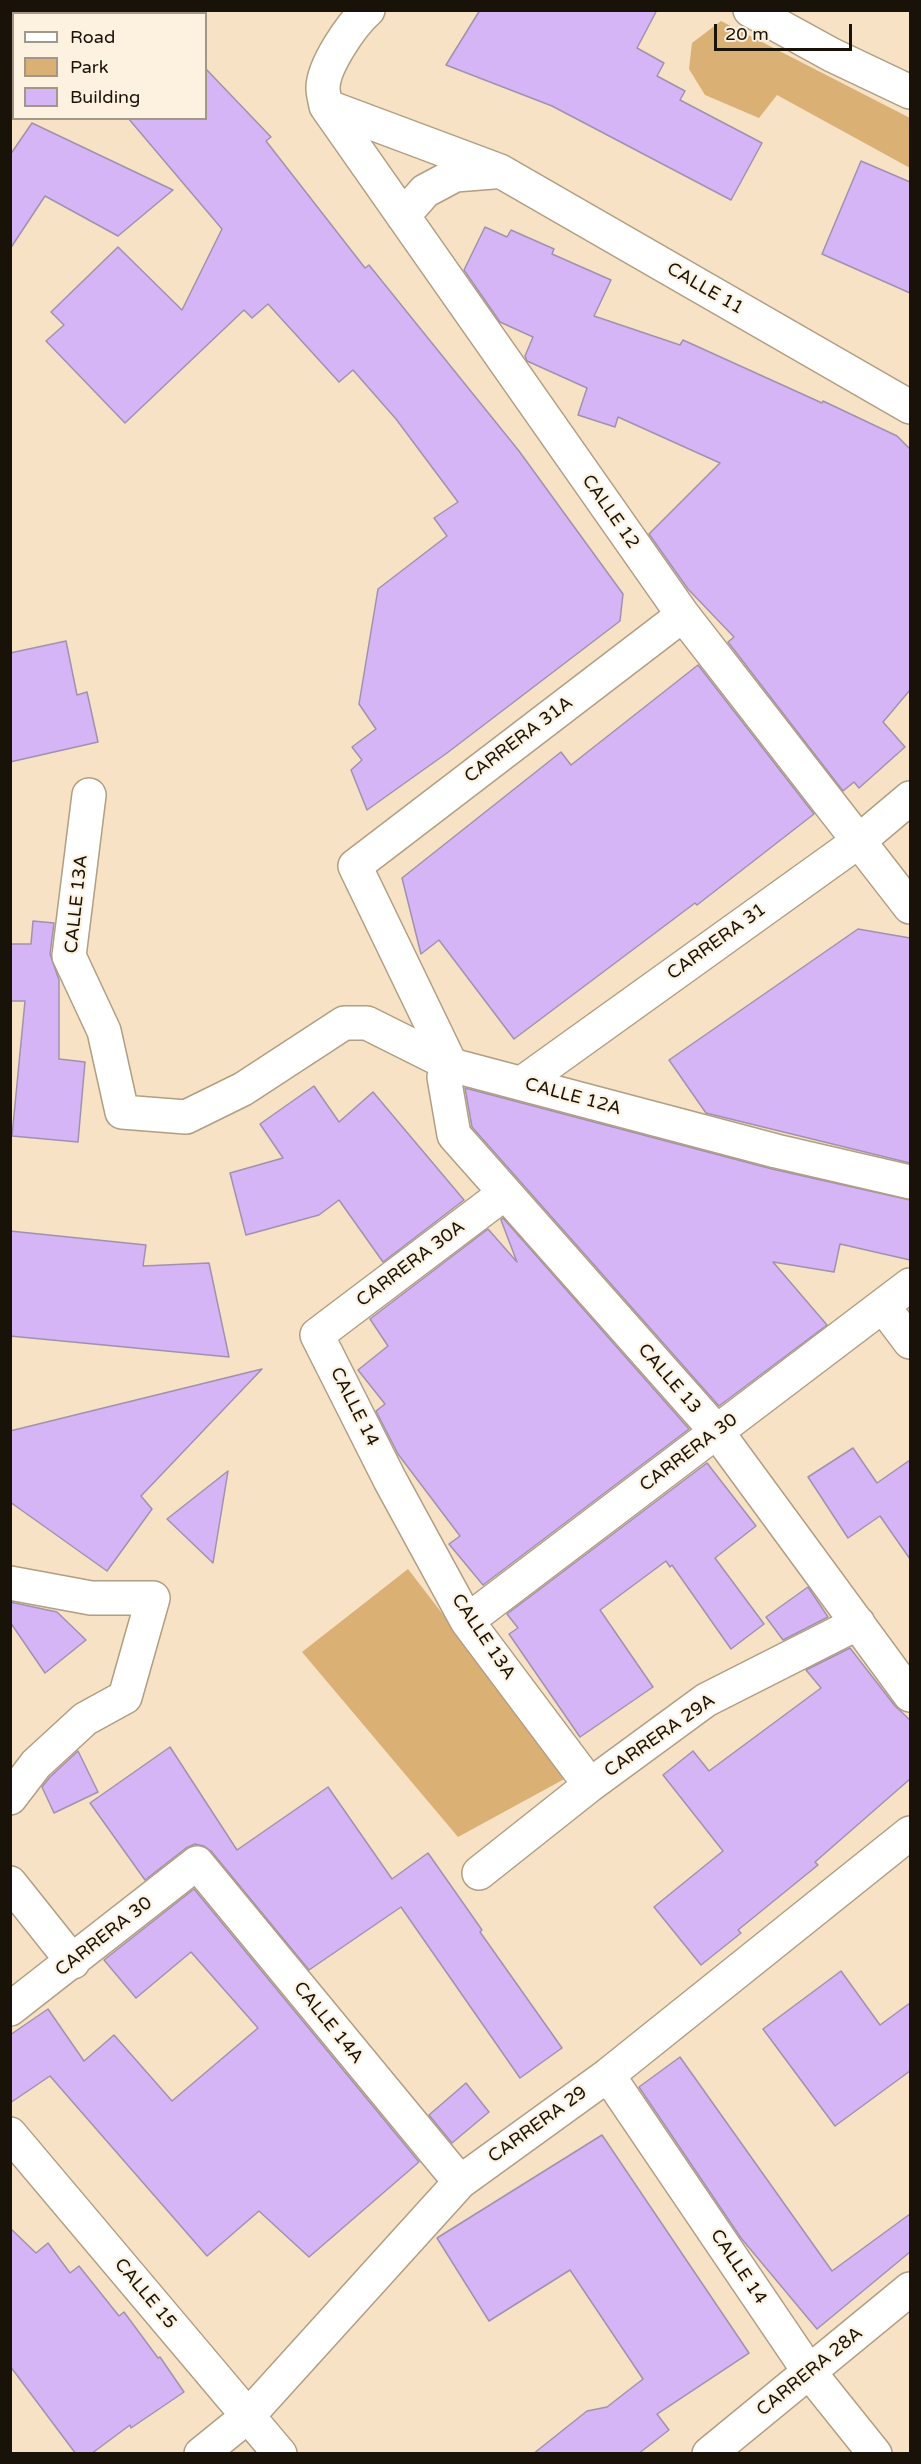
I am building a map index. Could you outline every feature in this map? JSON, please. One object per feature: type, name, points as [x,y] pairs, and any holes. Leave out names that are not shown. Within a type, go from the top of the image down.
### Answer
[{"type":"street","points":[[326,106],[323,86],[336,51],[358,18],[368,10]]},
{"type":"street","points":[[750,10],[832,55],[910,92]]},
{"type":"street","name":"CALLE 11","points":[[326,106],[500,171],[910,407]]},
{"type":"street","name":"CALLE 12","points":[[326,106],[682,615],[910,907]]},
{"type":"street","points":[[403,216],[425,190],[455,175],[500,171]]},
{"type":"street","name":"CARRERA 31A","points":[[451,1065],[355,866],[682,615]]},
{"type":"street","name":"CALLE 13A","points":[[89,795],[69,956],[104,1031],[122,1112],[186,1117],[243,1089],[344,1023],[367,1023],[451,1065]]},
{"type":"street","name":"CARRERA 31","points":[[522,1083],[859,841],[910,798]]},
{"type":"street","name":"CALLE 12A","points":[[451,1065],[776,1151],[910,1182]]},
{"type":"street","name":"CALLE 13","points":[[451,1065],[444,1077],[454,1135],[717,1432],[910,1695]]},
{"type":"street","name":"CARRERA 30A","points":[[317,1335],[505,1193]]},
{"type":"street","name":"CARRERA 30","points":[[467,1621],[910,1285]]},
{"type":"street","points":[[884,1306],[910,1342]]},
{"type":"street","name":"CALLE 14","points":[[317,1335],[390,1480]]},
{"type":"street","name":"CALLE 13A","points":[[390,1480],[467,1621],[590,1785]]},
{"type":"street","points":[[10,1583],[91,1598],[153,1598],[125,1697],[86,1719],[36,1764],[10,1798]]},
{"type":"street","name":"CARRERA 29A","points":[[479,1874],[590,1785],[706,1700],[858,1623]]},
{"type":"street","name":"CARRERA 29","points":[[201,2454],[248,2416],[460,2182],[608,2074],[910,1833]]},
{"type":"street","name":"CARRERA 30","points":[[10,2009],[197,1863]]},
{"type":"street","name":"CALLE 14A","points":[[197,1863],[460,2182]]},
{"type":"street","points":[[10,1884],[73,1962]]},
{"type":"street","name":"CALLE 14","points":[[608,2074],[810,2373],[875,2454]]},
{"type":"street","name":"CALLE 15","points":[[10,2134],[280,2454]]},
{"type":"street","name":"CARRERA 28A","points":[[709,2454],[910,2289]]},
{"type":"green space","points":[[721,21],[910,118],[910,168],[777,95],[759,118],[705,95],[689,69],[692,43]]},
{"type":"green space","points":[[408,1569],[568,1777],[458,1837],[302,1652]]},
{"type":"building","points":[[480,10],[657,10],[637,48],[664,63],[657,76],[685,91],[680,100],[762,143],[731,200],[552,106],[446,65]]},
{"type":"building","points":[[207,70],[271,137],[266,141],[365,268],[369,265],[519,451],[623,594],[620,621],[447,753],[367,810],[351,770],[362,760],[352,747],[376,729],[359,704],[378,589],[447,536],[434,518],[458,502],[396,419],[353,370],[339,382],[268,304],[252,318],[244,310],[125,423],[46,341],[64,325],[51,312],[118,247],[182,310],[222,229],[130,120],[207,120]]},
{"type":"building","points":[[32,123],[173,190],[118,236],[45,196],[10,249],[10,155]]},
{"type":"building","points":[[861,161],[910,182],[910,293],[822,254]]},
{"type":"building","points":[[485,227],[507,237],[511,230],[554,249],[552,254],[611,280],[594,316],[680,345],[683,340],[897,436],[910,449],[910,690],[883,722],[905,747],[859,788],[854,782],[843,791],[728,642],[734,637],[688,589],[649,534],[720,463],[618,417],[615,427],[578,415],[587,388],[527,361],[525,356],[533,337],[500,322],[464,270]]},
{"type":"building","points":[[66,641],[77,695],[87,692],[98,742],[10,762],[10,653]]},
{"type":"building","points":[[698,665],[814,814],[697,905],[695,903],[514,1039],[439,940],[421,954],[402,878],[561,752],[571,765]]},
{"type":"building","points":[[33,921],[54,923],[50,954],[59,980],[59,1059],[85,1062],[78,1142],[12,1136],[25,1001],[10,1001],[10,944],[31,944]]},
{"type":"building","points":[[858,929],[910,938],[910,1163],[706,1113],[669,1060]]},
{"type":"building","points":[[314,1086],[339,1122],[373,1092],[464,1200],[383,1262],[339,1200],[319,1215],[246,1235],[230,1173],[283,1158],[260,1124]]},
{"type":"building","points":[[465,1088],[772,1169],[910,1200],[910,1260],[840,1244],[834,1272],[773,1262],[827,1325],[719,1406],[472,1127]]},
{"type":"building","points":[[503,1218],[689,1429],[483,1585],[449,1544],[460,1536],[398,1454],[376,1411],[385,1404],[358,1370],[388,1346],[370,1319],[488,1229],[517,1262],[501,1220]]},
{"type":"building","points":[[10,1231],[146,1245],[143,1266],[209,1263],[229,1357],[10,1336]]},
{"type":"building","points":[[262,1369],[141,1496],[152,1509],[107,1571],[10,1502],[10,1431]]},
{"type":"building","points":[[853,1448],[877,1483],[910,1460],[910,1559],[880,1516],[848,1538],[808,1477]]},
{"type":"building","points":[[707,1463],[756,1526],[715,1558],[764,1624],[731,1649],[672,1565],[670,1567],[666,1561],[600,1610],[653,1687],[580,1737],[509,1634],[518,1628],[507,1614]]},
{"type":"building","points":[[228,1471],[213,1563],[167,1519]]},
{"type":"building","points":[[808,1587],[828,1617],[783,1640],[766,1617]]},
{"type":"building","points":[[10,1602],[57,1612],[86,1640],[45,1673],[10,1622]]},
{"type":"building","points":[[850,1648],[895,1706],[910,1720],[910,1779],[815,1862],[818,1865],[738,1930],[741,1933],[701,1965],[654,1907],[723,1851],[663,1775],[693,1751],[709,1771],[821,1688],[806,1670]]},
{"type":"building","points":[[170,1747],[237,1850],[328,1787],[392,1879],[428,1853],[482,1930],[480,1932],[562,2048],[520,2078],[401,1907],[309,1970],[211,1851],[204,1846],[195,1844],[186,1848],[145,1880],[90,1803]]},
{"type":"building","points":[[78,1751],[98,1792],[54,1813],[42,1787]]},
{"type":"building","points":[[194,1889],[419,2162],[309,2257],[259,2211],[207,2256],[50,2076],[10,2103],[10,2035],[48,2009],[84,2061],[114,2035],[172,2101],[258,2028],[191,1952],[136,1998],[104,1960]]},
{"type":"building","points":[[841,1971],[880,2025],[910,2003],[910,2071],[835,2126],[763,2029]]},
{"type":"building","points":[[680,2057],[832,2271],[910,2214],[910,2252],[817,2329],[741,2238],[639,2087]]},
{"type":"building","points":[[466,2083],[489,2112],[452,2143],[429,2115]]},
{"type":"building","points":[[602,2135],[749,2353],[657,2414],[669,2430],[638,2454],[533,2454],[587,2411],[607,2407],[643,2379],[570,2270],[489,2321],[437,2238]]},
{"type":"building","points":[[10,2228],[36,2253],[48,2243],[70,2273],[79,2266],[119,2316],[124,2312],[184,2392],[131,2428],[130,2425],[91,2454],[76,2454],[10,2366]]}]
